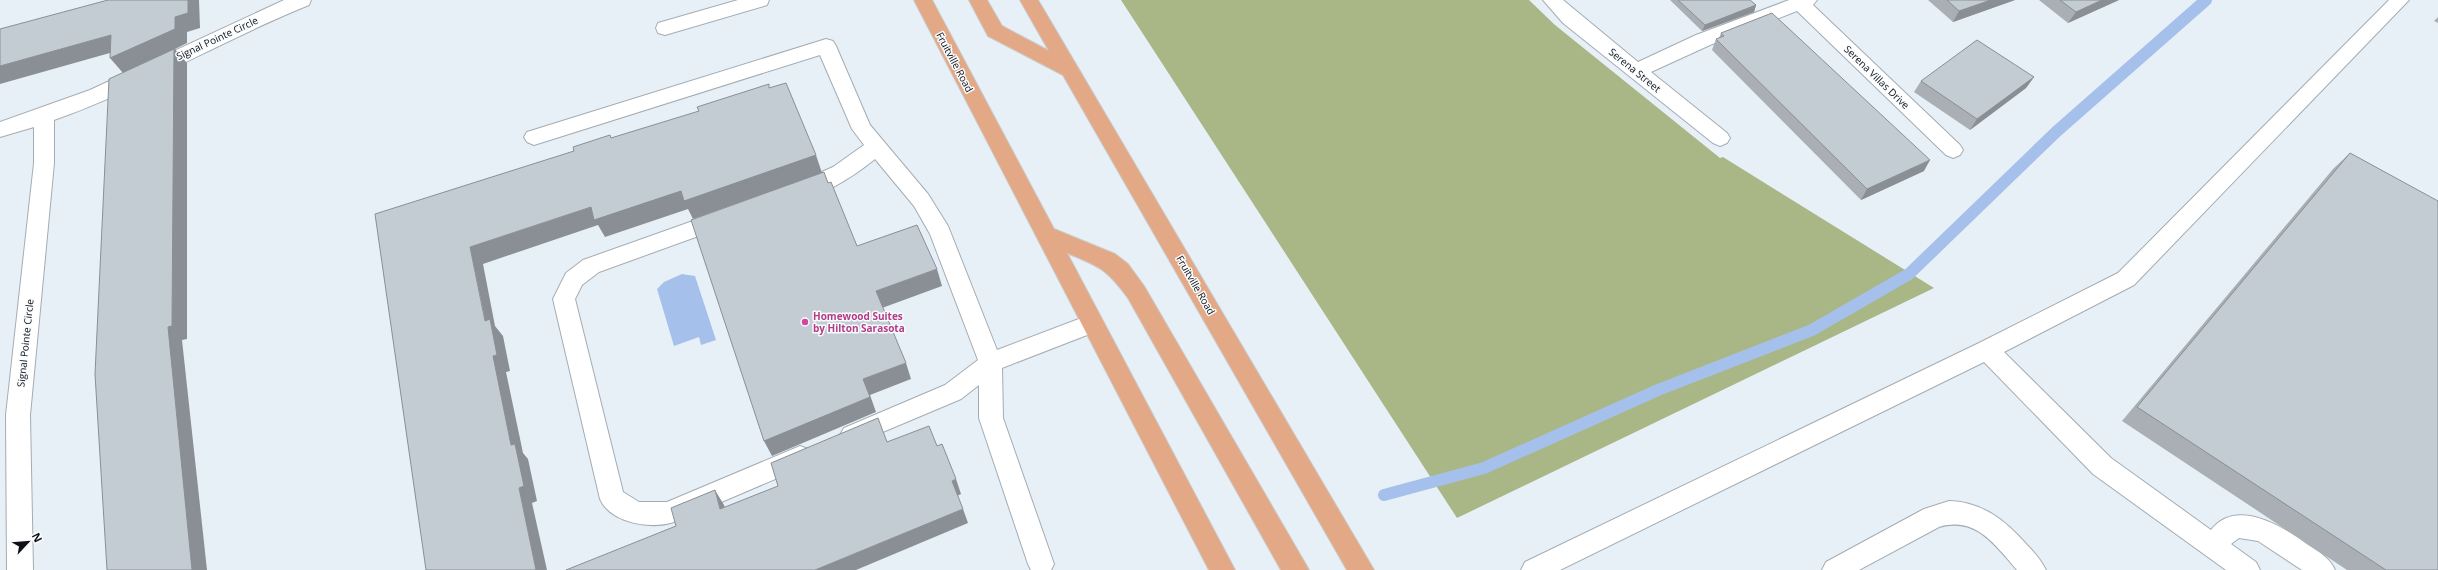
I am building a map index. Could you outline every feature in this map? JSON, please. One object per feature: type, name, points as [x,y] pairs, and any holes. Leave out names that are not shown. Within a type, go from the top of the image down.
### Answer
[{"type":"main road","name":"Fruitville Road","points":[[922,0],[1222,570]]},
{"type":"main road","points":[[978,0],[995,31],[1072,71]]},
{"type":"main road","name":"Fruitville Road","points":[[1029,0],[1072,71],[1361,570]]},
{"type":"main road","points":[[1046,235],[1107,260],[1127,278],[1285,555],[1296,570]]},
{"type":"street","name":"Signal Pointe Circle","points":[[0,130],[44,116],[110,90],[256,20],[302,0]]},
{"type":"street","points":[[665,28],[760,0]]},
{"type":"street","name":"Serena Street","points":[[1552,0],[1570,18],[1720,138]]},
{"type":"street","points":[[1534,570],[1987,350],[2126,279],[2400,0]]},
{"type":"street","name":"Serena Villas Drive","points":[[1636,71],[1703,40],[1804,2],[1954,150]]},
{"type":"street","points":[[534,137],[826,46],[862,129],[921,200],[940,232],[991,363],[991,418],[1041,564]]},
{"type":"street","name":"Signal Pointe Circle","points":[[20,570],[18,415],[44,163],[44,116]]},
{"type":"street","points":[[778,199],[830,180],[857,164],[876,146]]},
{"type":"street","points":[[740,212],[591,266],[574,279],[564,299],[612,499],[636,513],[668,513],[953,392],[991,363],[1092,323]]},
{"type":"street","points":[[1987,350],[2102,466],[2247,570]]},
{"type":"street","points":[[1834,570],[1933,517],[1944,512],[1958,512],[1991,523],[2033,570]]},
{"type":"street","points":[[2214,547],[2227,531],[2249,526],[2266,532],[2322,570]]},
{"type":"green space","points":[[1121,0],[1529,0],[1555,25],[1720,158],[1723,157],[1934,288],[1457,518]]},
{"type":"water","points":[[682,274],[695,276],[716,340],[701,345],[699,337],[674,346],[657,289],[664,282]]},
{"type":"building","points":[[108,0],[188,0],[188,13],[175,17],[175,29],[110,58],[111,35],[0,66],[0,29]]},
{"type":"building","points":[[1678,0],[1750,0],[1756,5],[1705,25]]},
{"type":"building","points":[[1947,0],[1991,0],[1959,11]]},
{"type":"building","points":[[2060,0],[2102,0],[2076,12]]},
{"type":"building","points":[[1772,13],[1930,160],[1867,189],[1716,39],[1724,36],[1721,33]]},
{"type":"building","points":[[1977,40],[2034,77],[1977,119],[1921,81]]},
{"type":"building","points":[[174,49],[172,326],[168,327],[192,570],[107,570],[95,374],[109,79]]},
{"type":"building","points":[[786,83],[816,155],[684,201],[681,191],[594,220],[591,207],[470,247],[485,321],[490,319],[497,355],[493,356],[511,445],[515,444],[524,486],[519,488],[536,570],[426,570],[375,214],[574,151],[573,147],[610,135],[611,138],[699,111],[697,107],[769,84],[769,88]]},
{"type":"building","points":[[2350,153],[2438,201],[2438,570],[2386,570],[2137,407]]},
{"type":"building","points":[[824,172],[828,183],[831,182],[857,246],[917,225],[937,269],[876,291],[906,363],[863,379],[870,397],[764,441],[691,220]]},
{"type":"building","points":[[878,418],[887,442],[929,426],[937,446],[942,444],[956,479],[952,481],[963,509],[815,570],[566,570],[676,526],[671,508],[715,490],[720,509],[778,486],[771,463]]},
{"type":"waterway","points":[[1384,495],[1484,468],[1658,390],[1812,330],[1909,274],[2056,132],[2206,0]]},
{"type":"place","name":"Homewood Suites by Hilton Sarasota","points":[[805,322]]}]
